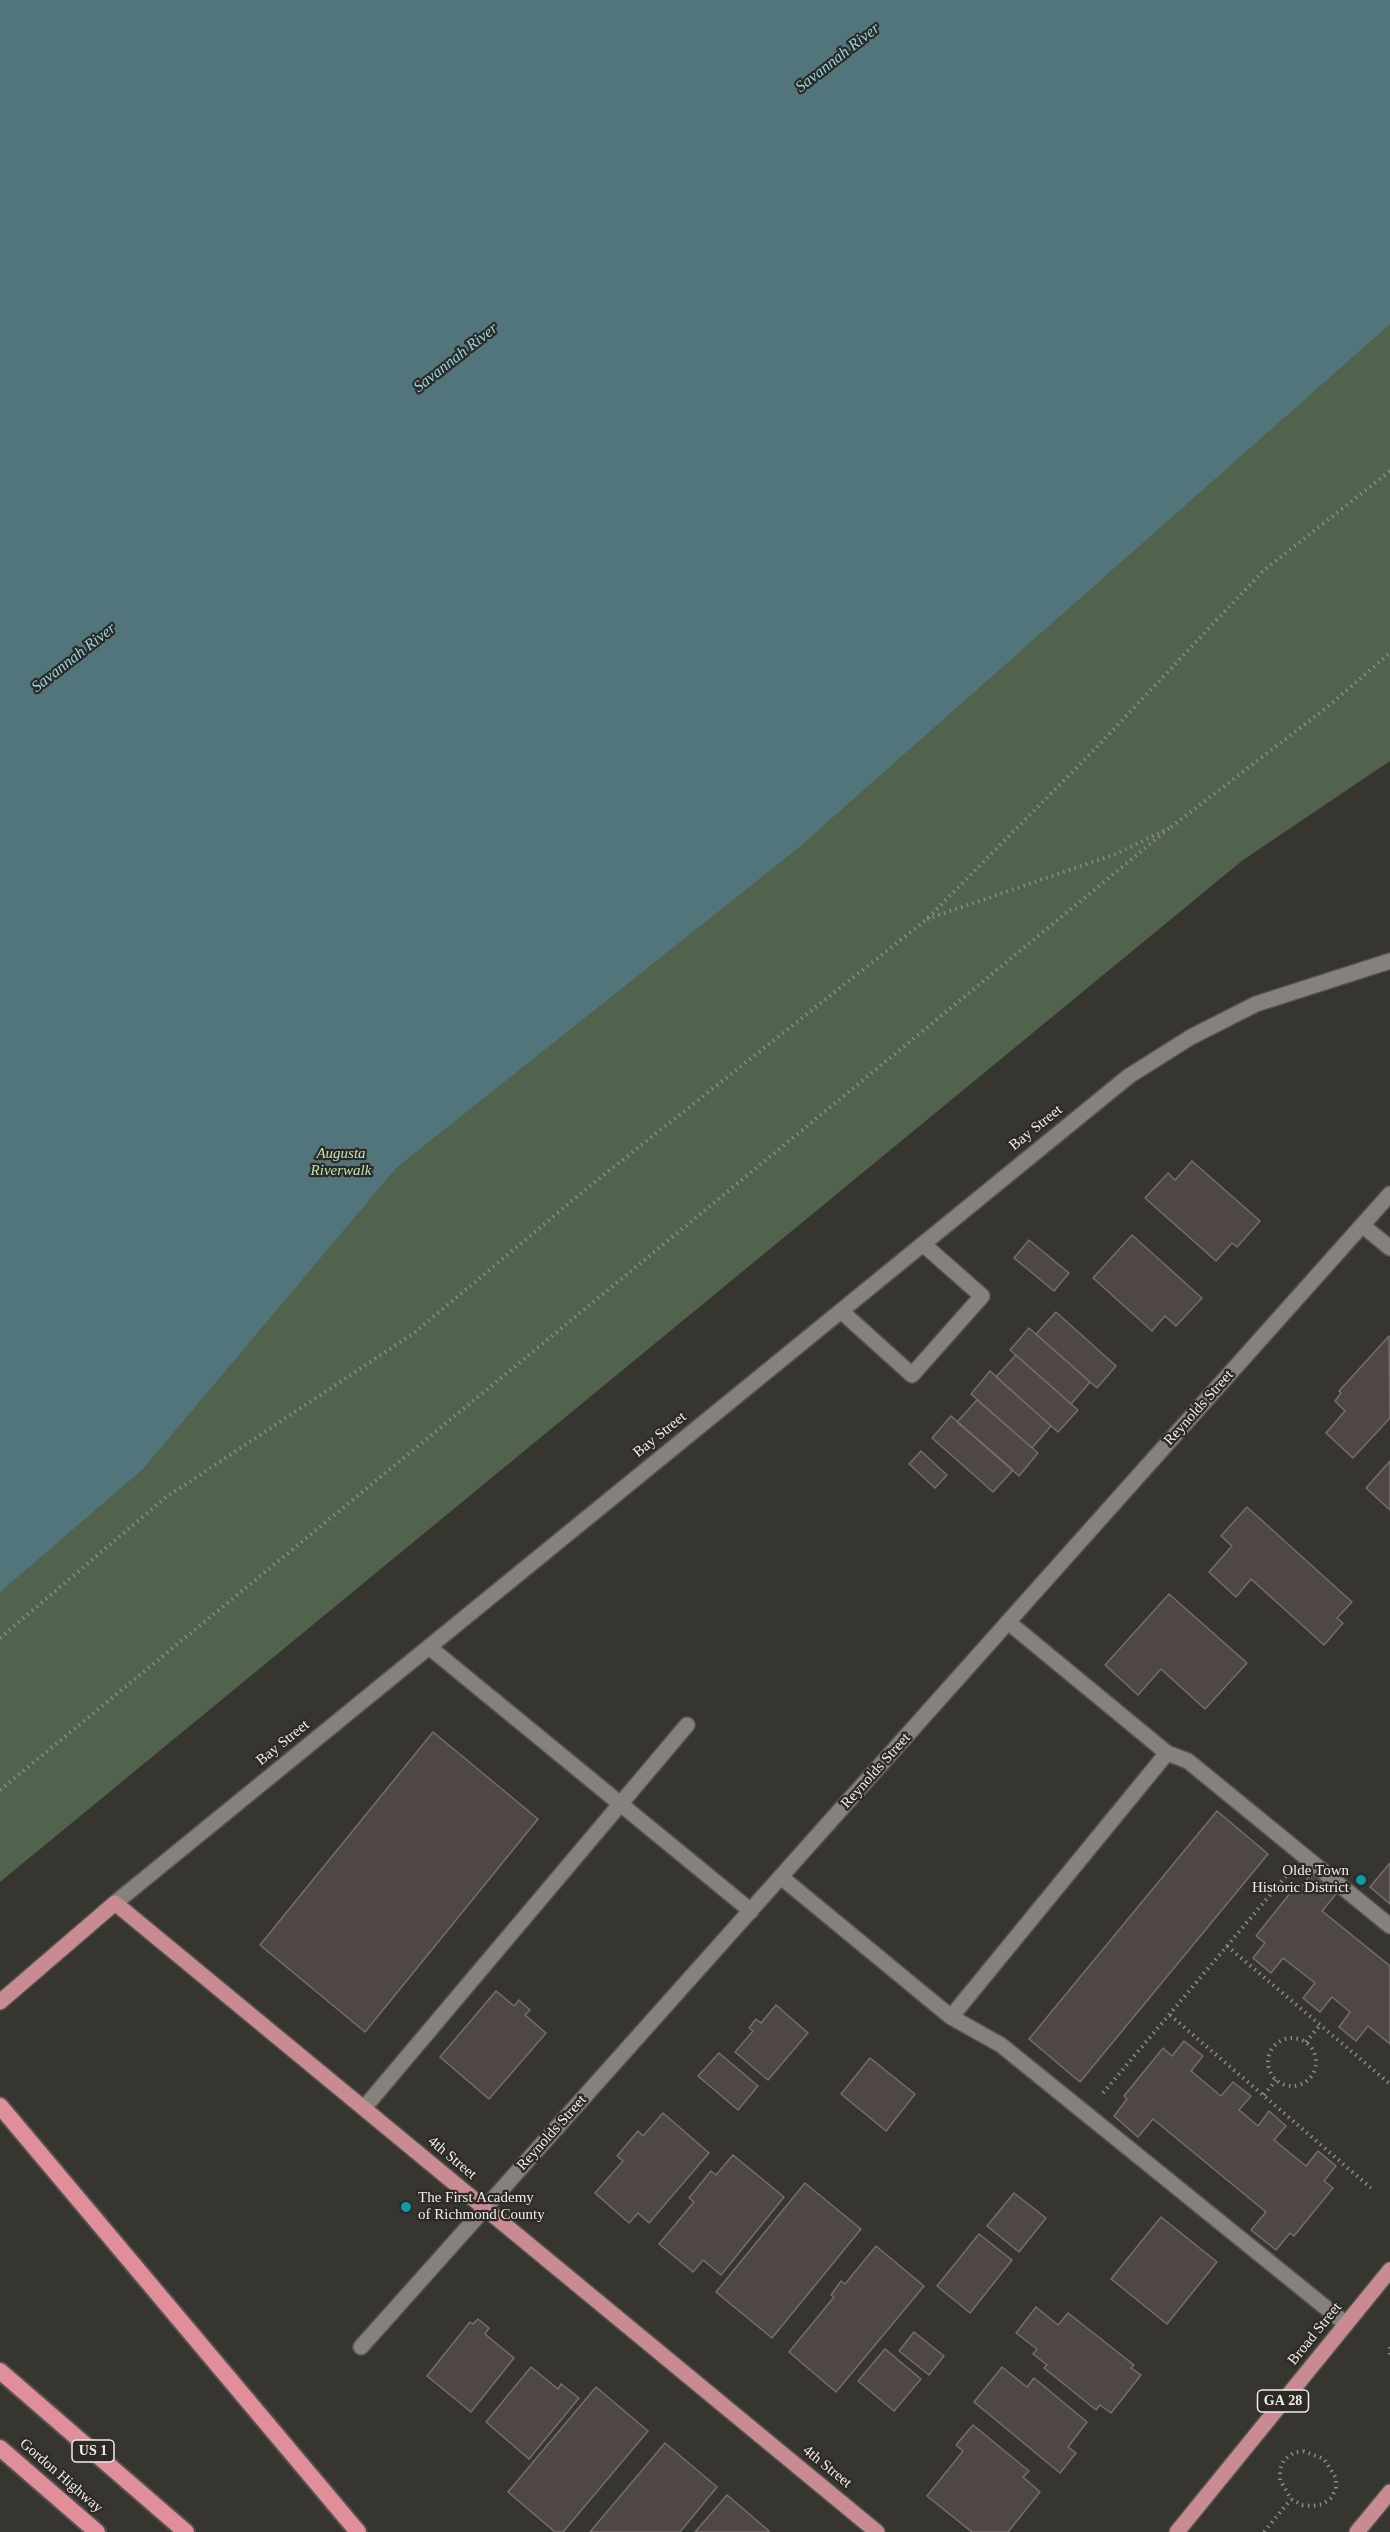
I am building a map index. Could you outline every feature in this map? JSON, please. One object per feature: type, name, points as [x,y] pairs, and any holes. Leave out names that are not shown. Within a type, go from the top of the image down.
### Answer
[{"type":"highway","points":[[0,2106],[358,2532]]},
{"type":"highway","name":"US 1","points":[[0,2371],[186,2532]]},
{"type":"highway","name":"Gordon Highway","points":[[0,2448],[98,2532]]},
{"type":"main road","name":"Bay Street","points":[[0,2002],[115,1903]]},
{"type":"main road","name":"4th Street","points":[[115,1903],[877,2532]]},
{"type":"main road","name":"Broad Street","points":[[1177,2532],[1390,2270]]},
{"type":"main road","points":[[1357,2532],[1390,2492]]},
{"type":"street","name":"Bay Street","points":[[115,1903],[1129,1076],[1191,1037],[1256,1004],[1388,964]]},
{"type":"street","name":"Reynolds Street","points":[[361,2348],[1390,1194]]},
{"type":"street","points":[[1362,1225],[1390,1248]]},
{"type":"street","points":[[841,1311],[912,1375],[981,1296],[923,1244]]},
{"type":"street","points":[[1008,1622],[1167,1753],[1188,1761],[1390,1926]]},
{"type":"street","points":[[429,1647],[751,1911]]},
{"type":"street","points":[[364,2108],[687,1725]]},
{"type":"street","points":[[951,2017],[1167,1753]]},
{"type":"street","points":[[780,1877],[951,2017],[1001,2045],[1346,2324]]},
{"type":"path","points":[[0,1638],[165,1498],[414,1333],[591,1185],[927,919],[1096,748],[1263,571],[1390,471]]},
{"type":"path","points":[[0,1790],[1172,826],[1326,708],[1390,653]]},
{"type":"path","points":[[927,919],[1116,854],[1172,826]]},
{"type":"path","points":[[1087,2113],[1303,1855]]},
{"type":"path","points":[[1227,1946],[1390,2084]]},
{"type":"path","points":[[1170,2014],[1371,2187]]},
{"type":"path","points":[[1306,2042],[1320,2025]]},
{"type":"path","points":[[1290,2038],[1306,2042],[1316,2055],[1316,2071],[1306,2083],[1290,2087],[1276,2080],[1271,2074],[1268,2058],[1276,2044],[1290,2038]]},
{"type":"path","points":[[1264,2095],[1276,2080]]},
{"type":"path","points":[[1390,2347],[1390,2355]]},
{"type":"path","points":[[1303,2451],[1324,2459],[1336,2478],[1336,2489],[1331,2498],[1323,2504],[1313,2506],[1302,2505],[1291,2499],[1280,2480],[1280,2470],[1284,2460],[1293,2453],[1303,2451]]},
{"type":"path","points":[[1264,2532],[1291,2499]]},
{"type":"green space","name":"Augusta Riverwalk","points":[[1390,0],[1390,761],[1243,860],[0,1882],[0,969]]},
{"type":"water","name":"Savannah River","points":[[0,0],[1390,0],[1390,324],[798,848],[396,1168],[142,1470],[0,1592]]},
{"type":"building","points":[[1192,1161],[1260,1221],[1237,1247],[1232,1243],[1216,1261],[1145,1198],[1168,1173],[1175,1180]]},
{"type":"building","points":[[1132,1235],[1202,1298],[1176,1326],[1165,1316],[1152,1331],[1093,1278]]},
{"type":"building","points":[[1029,1240],[1069,1273],[1054,1291],[1014,1258]]},
{"type":"building","points":[[1056,1312],[1116,1366],[1097,1388],[1036,1334]]},
{"type":"building","points":[[1029,1328],[1090,1382],[1071,1404],[1010,1350]]},
{"type":"building","points":[[1389,1336],[1390,1418],[1353,1458],[1326,1433],[1345,1411],[1335,1401],[1341,1393],[1339,1391]]},
{"type":"building","points":[[1016,1355],[1078,1410],[1058,1432],[996,1377]]},
{"type":"building","points":[[990,1371],[1051,1426],[1032,1448],[971,1394]]},
{"type":"building","points":[[977,1400],[1038,1453],[1019,1476],[957,1422]]},
{"type":"building","points":[[951,1416],[1013,1470],[993,1492],[932,1438]]},
{"type":"building","points":[[921,1451],[947,1475],[935,1488],[909,1464]]},
{"type":"building","points":[[1390,1461],[1390,1510],[1366,1488]]},
{"type":"building","points":[[1247,1507],[1352,1602],[1337,1618],[1343,1623],[1324,1645],[1251,1579],[1236,1597],[1209,1572],[1232,1546],[1221,1536]]},
{"type":"building","points":[[1169,1594],[1247,1663],[1205,1709],[1161,1669],[1138,1695],[1105,1665]]},
{"type":"building","points":[[433,1732],[538,1819],[365,2032],[260,1945]]},
{"type":"building","points":[[1217,1811],[1268,1854],[1080,2082],[1029,2039]]},
{"type":"building","points":[[1390,1863],[1390,1904],[1370,1887]]},
{"type":"building","points":[[1312,1873],[1337,1893],[1322,1911],[1390,1966],[1390,2044],[1368,2026],[1356,2041],[1339,2027],[1350,2012],[1332,1997],[1320,2012],[1303,1998],[1315,1983],[1283,1958],[1271,1973],[1253,1958],[1265,1943],[1256,1936],[1295,1887],[1298,1890]]},
{"type":"building","points":[[496,1991],[514,2006],[519,2000],[530,2010],[525,2015],[546,2033],[489,2099],[440,2057]]},
{"type":"building","points":[[776,2005],[808,2033],[768,2080],[735,2052],[753,2031],[749,2028],[756,2019],[761,2023]]},
{"type":"building","points":[[1184,2041],[1203,2056],[1191,2071],[1221,2096],[1233,2082],[1251,2096],[1239,2110],[1258,2126],[1269,2111],[1286,2126],[1274,2140],[1306,2166],[1318,2151],[1336,2166],[1324,2181],[1333,2188],[1294,2236],[1290,2233],[1276,2250],[1251,2230],[1266,2212],[1153,2119],[1138,2137],[1114,2116],[1127,2099],[1124,2096],[1163,2048],[1172,2056]]},
{"type":"building","points":[[719,2053],[758,2086],[738,2110],[698,2076]]},
{"type":"building","points":[[870,2058],[915,2094],[886,2131],[841,2094]]},
{"type":"building","points":[[663,2113],[709,2153],[649,2223],[638,2213],[629,2223],[595,2193],[623,2161],[617,2156],[638,2131],[643,2136]]},
{"type":"building","points":[[733,2155],[784,2197],[721,2275],[703,2260],[693,2272],[659,2244],[694,2202],[689,2198],[711,2171],[716,2175]]},
{"type":"building","points":[[805,2183],[861,2229],[772,2338],[716,2292]]},
{"type":"building","points":[[1014,2193],[1046,2218],[1019,2252],[987,2226]]},
{"type":"building","points":[[1161,2217],[1217,2262],[1167,2324],[1111,2279]]},
{"type":"building","points":[[979,2234],[1012,2260],[970,2313],[937,2286]]},
{"type":"building","points":[[876,2246],[924,2286],[836,2392],[789,2352],[834,2297],[831,2295],[841,2281],[845,2284]]},
{"type":"building","points":[[1036,2307],[1058,2325],[1068,2313],[1134,2365],[1131,2368],[1141,2375],[1111,2413],[1100,2405],[1096,2410],[1044,2368],[1047,2365],[1033,2354],[1037,2349],[1016,2333]]},
{"type":"building","points":[[478,2319],[489,2328],[485,2334],[514,2358],[471,2412],[427,2376],[470,2322],[473,2324]]},
{"type":"building","points":[[914,2332],[944,2356],[929,2375],[899,2351]]},
{"type":"building","points":[[885,2349],[921,2379],[894,2411],[858,2381]]},
{"type":"building","points":[[531,2367],[558,2389],[561,2384],[579,2398],[529,2459],[486,2422]]},
{"type":"building","points":[[1002,2367],[1027,2387],[1034,2378],[1087,2422],[1068,2447],[1076,2453],[1060,2473],[974,2402]]},
{"type":"building","points":[[596,2387],[648,2431],[563,2532],[555,2532],[508,2492]]},
{"type":"building","points":[[973,2425],[1029,2471],[1023,2477],[1040,2492],[1008,2532],[972,2532],[927,2496],[963,2451],[956,2445]]},
{"type":"building","points":[[665,2443],[717,2487],[680,2532],[590,2532]]},
{"type":"building","points":[[727,2495],[769,2531],[695,2532]]},
{"type":"place","name":"Olde Town Historic District","points":[[1361,1880]]},
{"type":"place","name":"The First Academy of Richmond County","points":[[406,2207]]}]
